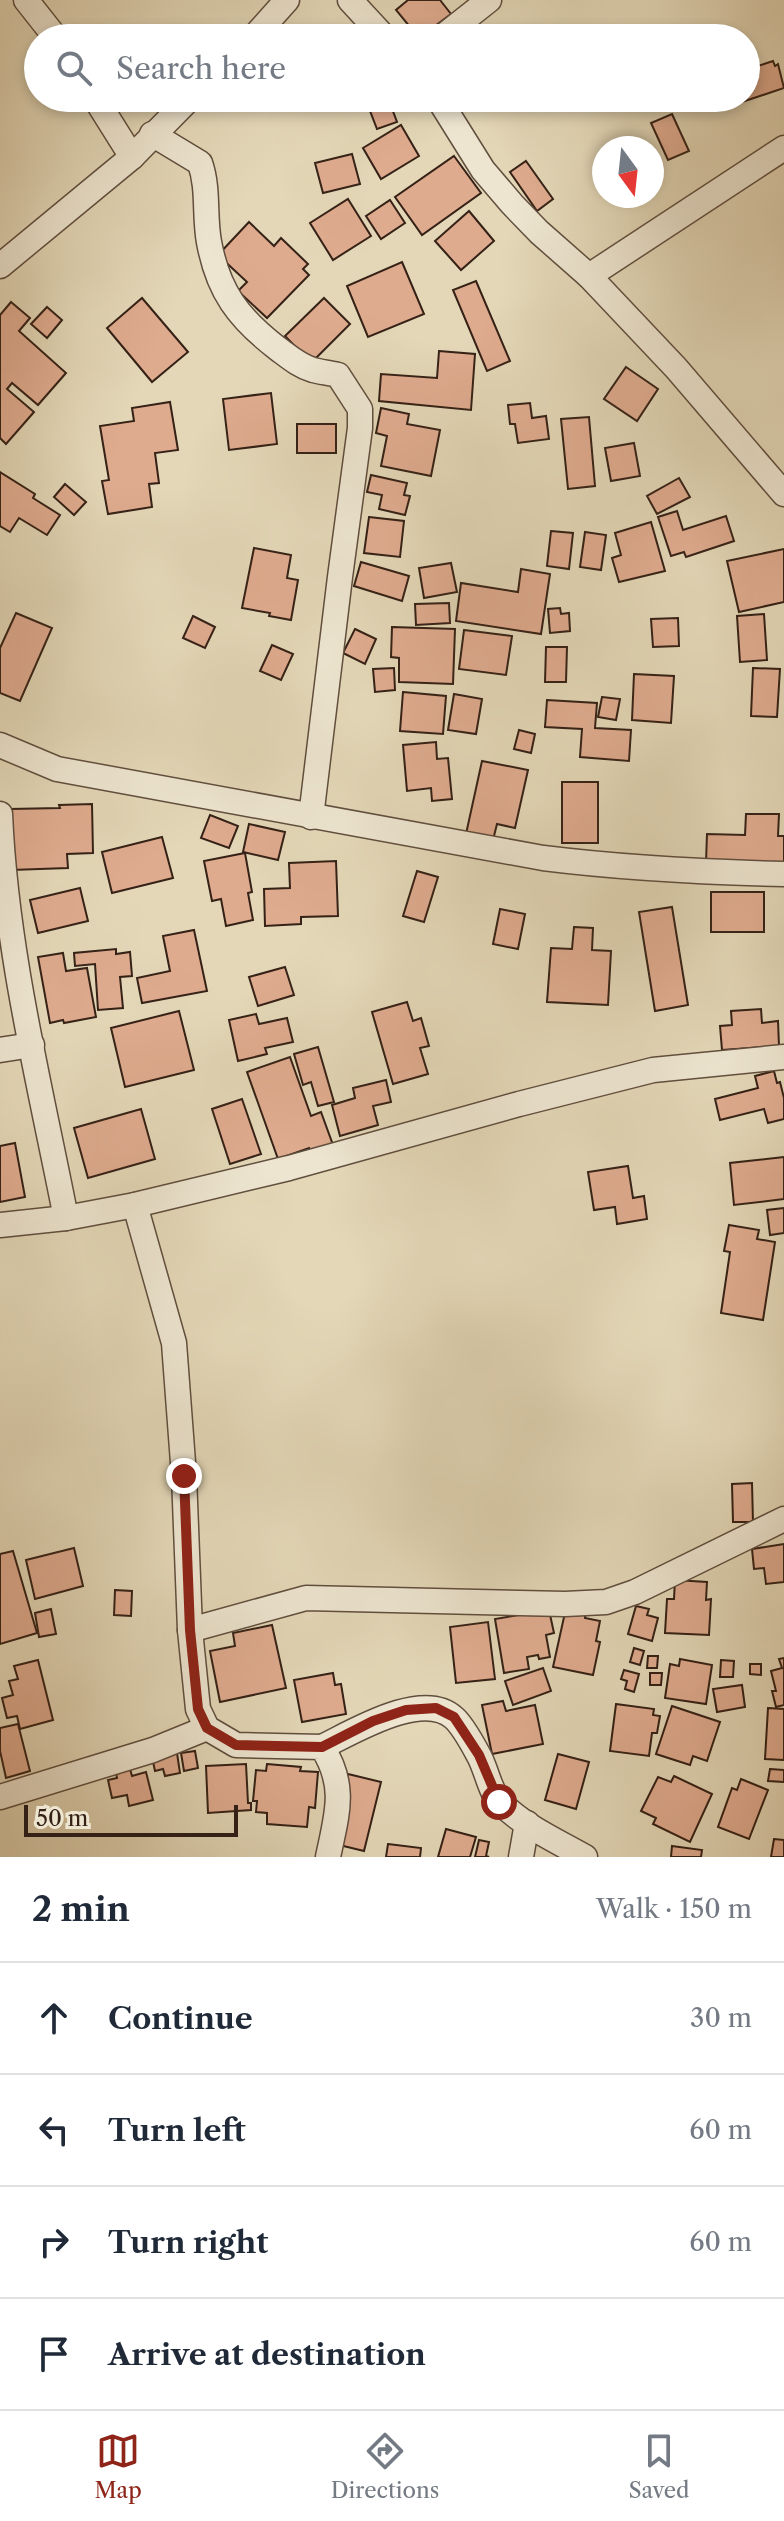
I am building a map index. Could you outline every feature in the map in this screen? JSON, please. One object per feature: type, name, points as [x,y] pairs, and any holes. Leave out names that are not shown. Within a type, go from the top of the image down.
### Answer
[{"type":"street","points":[[26,0],[45,24]]},
{"type":"street","points":[[266,24],[287,0]]},
{"type":"street","points":[[350,0],[372,24]]},
{"type":"street","points":[[459,24],[489,0]]},
{"type":"street","points":[[104,112],[132,157]]},
{"type":"street","points":[[0,266],[132,157],[175,112]]},
{"type":"street","points":[[447,112],[483,170],[512,204],[589,276],[676,368],[784,494]]},
{"type":"street","points":[[152,134],[200,163],[206,179],[209,240],[219,280],[232,307],[257,333],[296,363],[338,375],[360,409],[311,817]]},
{"type":"street","points":[[589,276],[784,148]]},
{"type":"street","points":[[0,745],[57,769],[543,858],[681,872],[784,874]]},
{"type":"street","points":[[0,814],[2,871],[15,962],[66,1218]]},
{"type":"street","points":[[0,1050],[32,1045]]},
{"type":"street","points":[[0,1225],[66,1218],[135,1205],[289,1168],[653,1070],[784,1057]]},
{"type":"street","points":[[135,1205],[174,1343],[184,1476],[190,1630],[198,1709],[207,1728],[236,1745],[322,1747],[373,1721],[406,1710],[436,1708],[454,1717],[479,1755],[499,1802],[527,1823],[585,1857]]},
{"type":"street","points":[[190,1630],[306,1598],[565,1604],[606,1602],[635,1592],[784,1519]]},
{"type":"street","points":[[0,1797],[138,1755],[207,1728]]},
{"type":"street","points":[[322,1747],[333,1764],[340,1799],[328,1857]]},
{"type":"street","points":[[521,1857],[527,1823]]},
{"type":"building","points":[[408,0],[440,0],[451,14],[438,24],[408,24],[396,10]]},
{"type":"building","points":[[773,61],[775,66],[778,64],[784,88],[760,96],[760,65]]},
{"type":"building","points":[[370,112],[393,112],[397,122],[377,129]]},
{"type":"building","points":[[672,114],[689,151],[668,160],[664,151],[664,136],[657,136],[651,123]]},
{"type":"building","points":[[401,125],[419,156],[381,179],[363,148]]},
{"type":"building","points":[[352,154],[360,184],[323,193],[315,163]]},
{"type":"building","points":[[454,156],[481,193],[422,235],[395,197]]},
{"type":"building","points":[[526,161],[553,199],[537,211],[510,172]]},
{"type":"building","points":[[348,199],[371,236],[333,260],[310,223]]},
{"type":"building","points":[[390,200],[405,223],[381,239],[366,216]]},
{"type":"building","points":[[469,211],[494,241],[461,270],[435,241]]},
{"type":"building","points":[[249,222],[274,246],[281,238],[308,264],[303,269],[309,275],[267,318],[238,291],[247,282],[218,255]]},
{"type":"building","points":[[402,262],[424,314],[368,337],[347,286]]},
{"type":"building","points":[[476,281],[510,361],[487,371],[453,290]]},
{"type":"building","points":[[142,298],[188,352],[152,382],[107,328]]},
{"type":"building","points":[[324,298],[350,324],[311,363],[285,336]]},
{"type":"building","points":[[11,302],[30,318],[19,331],[66,373],[38,405],[12,383],[7,389],[34,412],[6,444],[0,438],[0,315]]},
{"type":"building","points":[[47,307],[62,320],[47,338],[31,324]]},
{"type":"building","points":[[439,351],[475,354],[471,410],[379,401],[381,374],[437,378]]},
{"type":"building","points":[[626,367],[658,389],[637,421],[604,399]]},
{"type":"building","points":[[271,393],[277,444],[229,450],[223,399]]},
{"type":"building","points":[[170,402],[178,450],[155,453],[159,483],[149,484],[152,507],[108,514],[102,481],[109,480],[100,426],[134,421],[132,408]]},
{"type":"building","points":[[530,403],[532,418],[546,416],[549,439],[518,443],[515,424],[510,424],[508,405]]},
{"type":"building","points":[[381,408],[409,414],[407,424],[440,430],[431,476],[381,466],[387,436],[376,433]]},
{"type":"building","points":[[589,417],[595,486],[568,489],[561,419]]},
{"type":"building","points":[[297,424],[336,424],[336,453],[297,453]]},
{"type":"building","points":[[634,443],[640,476],[611,481],[605,448]]},
{"type":"building","points":[[0,472],[35,494],[33,498],[60,515],[47,535],[19,518],[10,532],[0,526]]},
{"type":"building","points":[[371,475],[407,483],[404,495],[410,496],[405,515],[379,509],[382,495],[367,492]]},
{"type":"building","points":[[679,478],[690,497],[657,514],[647,496]]},
{"type":"building","points":[[65,484],[86,502],[74,515],[54,497]]},
{"type":"building","points":[[677,511],[683,530],[726,516],[734,541],[686,557],[684,552],[671,556],[658,517]]},
{"type":"building","points":[[369,517],[404,521],[400,557],[364,553]]},
{"type":"building","points":[[651,522],[665,571],[619,582],[612,558],[621,555],[615,533]]},
{"type":"building","points":[[551,531],[573,533],[569,569],[547,566]]},
{"type":"building","points":[[585,532],[606,535],[601,570],[580,567]]},
{"type":"building","points":[[254,548],[291,555],[287,578],[298,580],[291,620],[242,608]]},
{"type":"building","points":[[784,549],[784,602],[739,612],[727,561]]},
{"type":"building","points":[[361,562],[409,576],[402,601],[354,586]]},
{"type":"building","points":[[451,563],[457,592],[424,598],[419,568]]},
{"type":"building","points":[[521,569],[550,574],[541,634],[456,621],[461,583],[518,592]]},
{"type":"building","points":[[449,603],[450,623],[416,625],[415,604]]},
{"type":"building","points":[[560,608],[561,614],[569,613],[570,631],[550,633],[548,609]]},
{"type":"building","points":[[16,613],[52,628],[20,701],[0,693],[0,648]]},
{"type":"building","points":[[764,614],[767,660],[740,662],[737,616]]},
{"type":"building","points":[[193,616],[215,627],[205,648],[183,638]]},
{"type":"building","points":[[678,618],[679,646],[653,647],[651,619]]},
{"type":"building","points":[[392,627],[455,629],[453,684],[399,682],[399,658],[391,657]]},
{"type":"building","points":[[355,629],[376,639],[365,664],[343,653]]},
{"type":"building","points":[[464,630],[512,636],[506,675],[459,669]]},
{"type":"building","points":[[272,645],[293,654],[281,680],[260,671]]},
{"type":"building","points":[[546,647],[567,647],[566,682],[545,682]]},
{"type":"building","points":[[394,668],[395,690],[375,692],[373,669]]},
{"type":"building","points":[[753,668],[780,669],[777,717],[751,716]]},
{"type":"building","points":[[634,674],[674,676],[671,723],[632,720]]},
{"type":"building","points":[[403,692],[446,696],[443,734],[400,731]]},
{"type":"building","points":[[454,694],[482,699],[476,734],[448,730]]},
{"type":"building","points":[[602,697],[620,699],[616,720],[598,717]]},
{"type":"building","points":[[547,700],[597,703],[595,728],[631,730],[629,761],[580,757],[582,729],[545,727]]},
{"type":"building","points":[[519,730],[535,734],[531,753],[514,749]]},
{"type":"building","points":[[436,742],[437,759],[448,758],[452,799],[432,801],[431,788],[407,791],[403,745]]},
{"type":"building","points":[[482,761],[528,770],[515,828],[497,824],[493,840],[466,834]]},
{"type":"building","points":[[562,782],[598,782],[598,843],[562,843]]},
{"type":"building","points":[[92,804],[93,853],[67,854],[68,868],[11,870],[10,809]]},
{"type":"building","points":[[746,814],[779,814],[778,836],[784,836],[784,863],[706,862],[707,834],[745,835]]},
{"type":"building","points":[[210,815],[238,826],[229,848],[201,838]]},
{"type":"building","points":[[249,824],[285,832],[278,860],[243,852]]},
{"type":"building","points":[[162,837],[173,878],[112,893],[102,852]]},
{"type":"building","points":[[245,853],[253,920],[226,926],[221,899],[212,901],[204,861]]},
{"type":"building","points":[[336,861],[338,916],[301,917],[301,924],[265,926],[264,889],[290,888],[289,863]]},
{"type":"building","points":[[417,871],[438,877],[424,922],[403,916]]},
{"type":"building","points":[[80,888],[88,921],[38,933],[30,900]]},
{"type":"building","points":[[711,892],[764,892],[764,932],[711,932]]},
{"type":"building","points":[[672,907],[688,1005],[655,1011],[639,912]]},
{"type":"building","points":[[500,909],[525,914],[518,949],[493,944]]},
{"type":"building","points":[[574,927],[593,928],[592,950],[611,951],[608,1005],[547,1002],[551,948],[572,949]]},
{"type":"building","points":[[194,930],[207,991],[142,1003],[137,978],[170,971],[163,936]]},
{"type":"building","points":[[116,949],[116,954],[130,952],[132,976],[120,977],[123,1008],[98,1010],[95,964],[75,966],[74,953]]},
{"type":"building","points":[[63,953],[66,971],[87,968],[96,1017],[50,1023],[38,957]]},
{"type":"building","points":[[285,967],[294,995],[258,1006],[249,977]]},
{"type":"building","points":[[407,1002],[413,1021],[421,1018],[429,1046],[420,1048],[428,1074],[393,1084],[372,1012]]},
{"type":"building","points":[[761,1009],[762,1023],[778,1021],[779,1046],[722,1050],[720,1026],[732,1025],[731,1011]]},
{"type":"building","points":[[179,1011],[194,1070],[125,1087],[111,1028]]},
{"type":"building","points":[[256,1014],[259,1024],[287,1018],[293,1042],[265,1048],[267,1054],[238,1061],[229,1020]]},
{"type":"building","points":[[318,1047],[334,1102],[318,1106],[311,1082],[303,1085],[294,1054]]},
{"type":"building","points":[[290,1057],[311,1116],[321,1112],[333,1145],[310,1153],[309,1148],[278,1159],[247,1072]]},
{"type":"building","points":[[774,1071],[784,1098],[784,1119],[768,1123],[764,1109],[720,1120],[715,1099],[758,1088],[755,1076]]},
{"type":"building","points":[[386,1080],[391,1102],[373,1106],[378,1125],[340,1136],[332,1105],[355,1098],[353,1088]]},
{"type":"building","points":[[242,1099],[261,1154],[230,1164],[212,1109]]},
{"type":"building","points":[[141,1109],[155,1159],[88,1178],[74,1128]]},
{"type":"building","points":[[15,1143],[25,1197],[0,1202],[0,1146]]},
{"type":"building","points":[[784,1157],[784,1199],[734,1205],[730,1163]]},
{"type":"building","points":[[628,1166],[633,1198],[644,1196],[647,1219],[617,1224],[615,1207],[594,1210],[588,1172]]},
{"type":"building","points":[[784,1208],[784,1233],[770,1235],[767,1210]]},
{"type":"building","points":[[729,1225],[759,1230],[757,1239],[775,1242],[763,1320],[721,1313],[730,1252],[724,1251]]},
{"type":"building","points":[[752,1483],[753,1522],[733,1522],[732,1484]]},
{"type":"building","points":[[784,1544],[784,1582],[766,1584],[764,1568],[754,1569],[752,1549]]},
{"type":"building","points":[[74,1548],[83,1586],[35,1599],[26,1560]]},
{"type":"building","points":[[13,1551],[37,1633],[0,1644],[0,1554]]},
{"type":"building","points":[[675,1580],[707,1582],[706,1600],[711,1599],[709,1635],[665,1633],[667,1599],[674,1599]]},
{"type":"building","points":[[115,1590],[132,1591],[131,1616],[114,1615]]},
{"type":"building","points":[[636,1606],[649,1609],[647,1615],[658,1618],[652,1641],[628,1634]]},
{"type":"building","points":[[566,1608],[586,1612],[585,1618],[600,1621],[596,1641],[600,1642],[593,1675],[553,1667]]},
{"type":"building","points":[[51,1609],[56,1634],[39,1637],[35,1613]]},
{"type":"building","points":[[549,1610],[554,1633],[546,1635],[550,1657],[527,1657],[529,1669],[504,1673],[495,1619]]},
{"type":"building","points":[[488,1622],[495,1679],[456,1683],[450,1627]]},
{"type":"building","points":[[272,1625],[286,1688],[220,1702],[210,1651],[235,1646],[233,1633]]},
{"type":"building","points":[[634,1648],[644,1651],[640,1665],[630,1662]]},
{"type":"building","points":[[648,1656],[658,1656],[657,1668],[647,1668]]},
{"type":"building","points":[[784,1658],[784,1705],[776,1707],[771,1671],[782,1668],[779,1659]]},
{"type":"building","points":[[680,1659],[712,1665],[706,1704],[665,1698],[670,1664],[679,1666]]},
{"type":"building","points":[[38,1660],[53,1720],[20,1729],[17,1716],[7,1718],[2,1698],[13,1695],[9,1681],[18,1679],[14,1666]]},
{"type":"building","points":[[721,1660],[734,1661],[733,1677],[720,1677]]},
{"type":"building","points":[[750,1664],[761,1664],[761,1675],[750,1674]]},
{"type":"building","points":[[543,1668],[551,1691],[513,1705],[505,1681]]},
{"type":"building","points":[[624,1670],[639,1674],[634,1692],[625,1689],[627,1681],[621,1679]]},
{"type":"building","points":[[333,1673],[335,1685],[341,1684],[346,1714],[302,1722],[294,1680]]},
{"type":"building","points":[[650,1673],[662,1673],[661,1685],[650,1685]]},
{"type":"building","points":[[742,1685],[745,1707],[717,1712],[713,1689]]},
{"type":"building","points":[[503,1701],[506,1711],[535,1705],[543,1744],[492,1754],[482,1705]]},
{"type":"building","points":[[616,1704],[654,1709],[653,1715],[660,1716],[657,1733],[652,1733],[649,1756],[610,1751]]},
{"type":"building","points":[[672,1706],[720,1722],[707,1761],[693,1756],[690,1765],[656,1754]]},
{"type":"building","points":[[768,1708],[784,1709],[784,1760],[765,1759]]},
{"type":"building","points":[[18,1724],[30,1771],[6,1778],[0,1751],[0,1728]]},
{"type":"building","points":[[195,1751],[198,1768],[184,1771],[181,1753]]},
{"type":"building","points":[[177,1753],[180,1773],[165,1776],[163,1769],[155,1771],[152,1757]]},
{"type":"building","points":[[558,1754],[589,1762],[576,1809],[545,1800]]},
{"type":"building","points":[[246,1764],[251,1810],[208,1813],[206,1766]]},
{"type":"building","points":[[267,1764],[318,1772],[315,1808],[309,1807],[307,1827],[267,1824],[267,1813],[256,1812],[257,1801],[253,1801],[256,1770],[266,1771]]},
{"type":"building","points":[[130,1769],[132,1776],[146,1772],[153,1800],[129,1806],[127,1795],[112,1798],[108,1780],[117,1778],[116,1773]]},
{"type":"building","points":[[770,1769],[784,1770],[784,1782],[768,1781]]},
{"type":"building","points":[[348,1774],[381,1782],[364,1851],[331,1843]]},
{"type":"building","points":[[674,1776],[712,1794],[690,1842],[653,1824],[656,1818],[641,1811],[658,1777],[671,1782]]},
{"type":"building","points":[[741,1779],[768,1790],[749,1839],[718,1827],[732,1788],[737,1790]]},
{"type":"building","points":[[446,1829],[476,1837],[470,1857],[438,1857]]},
{"type":"building","points":[[774,1839],[784,1840],[784,1857],[771,1857]]},
{"type":"building","points":[[479,1840],[489,1842],[486,1856],[489,1857],[475,1857]]},
{"type":"building","points":[[388,1844],[421,1848],[420,1857],[386,1857]]},
{"type":"building","points":[[672,1846],[702,1850],[701,1857],[671,1857]]},
{"type":"route","points":[[184,1476],[190,1630],[198,1709],[207,1728],[236,1745],[322,1747],[373,1721],[406,1710],[436,1708],[454,1717],[479,1755],[499,1802]]}]
